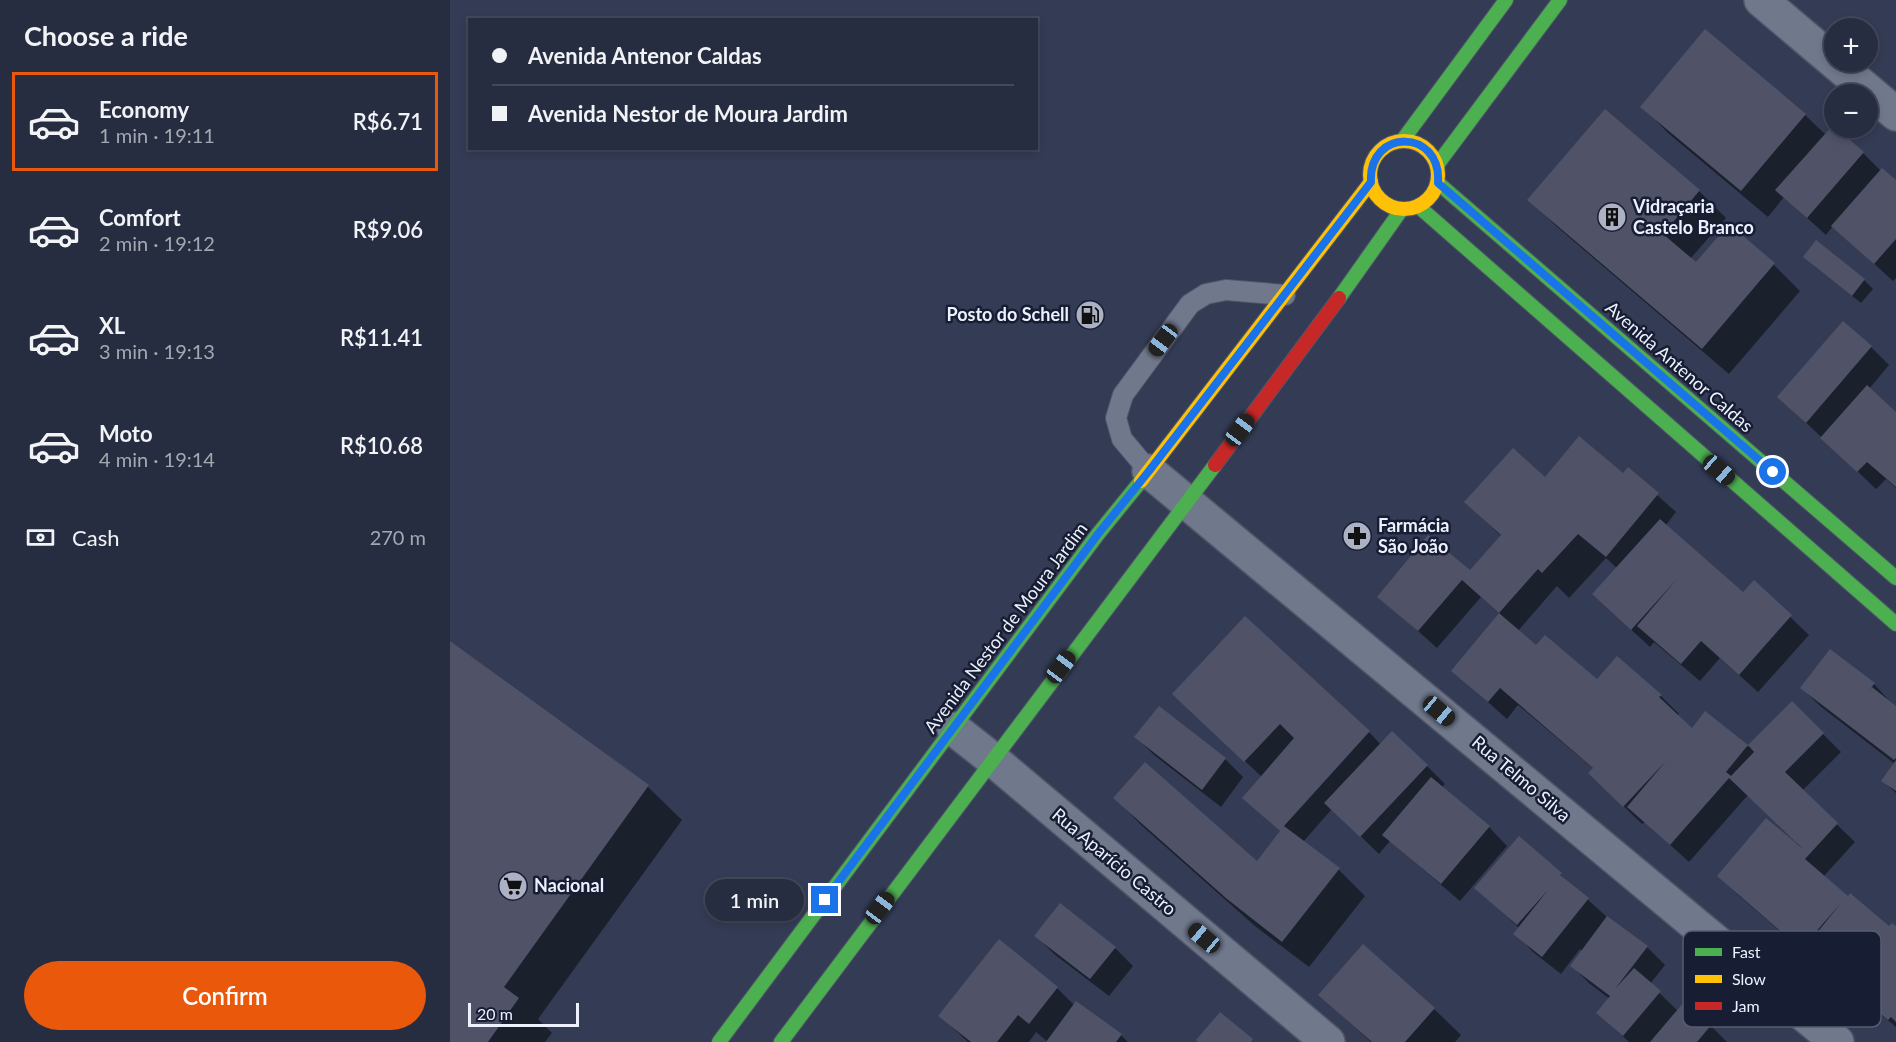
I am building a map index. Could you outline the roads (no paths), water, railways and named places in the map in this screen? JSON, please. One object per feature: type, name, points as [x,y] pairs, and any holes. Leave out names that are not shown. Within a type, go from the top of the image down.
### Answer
[{"type":"main road","points":[[1402,141],[1506,0]]},
{"type":"main road","points":[[1437,165],[1560,0]]},
{"type":"main road","points":[[1402,141],[1420,145],[1428,150],[1437,165],[1438,183],[1434,192],[1418,206],[1402,209],[1386,204],[1379,198],[1371,182],[1374,159],[1391,144],[1402,141]]},
{"type":"main road","name":"Avenida Nestor de Moura Jardim","points":[[720,1042],[1098,534],[1289,298],[1371,182]]},
{"type":"main road","name":"Avenida Antenor Caldas","points":[[1438,183],[1896,578]]},
{"type":"main road","points":[[1418,206],[1896,624]]},
{"type":"main road","points":[[790,1038],[992,759],[1321,324],[1402,209]]},
{"type":"main road","points":[[1310,314],[1321,324]]},
{"type":"street","points":[[1761,0],[1896,114]]},
{"type":"street","name":"Rua Telmo Silva","points":[[1149,471],[1703,931]]},
{"type":"street","name":"Rua Aparício Castro","points":[[954,729],[1328,1042]]},
{"type":"street","name":"Rua Telmo Silva","points":[[1819,1027],[1837,1042]]},
{"type":"lane","points":[[1149,471],[1122,439],[1116,418],[1123,395],[1190,304],[1206,294],[1226,290],[1289,298]]},
{"type":"place","name":"Vidraçaria Castelo Branco","points":[[1612,217]]},
{"type":"place","name":"Posto do Schell","points":[[1090,315]]},
{"type":"place","name":"Farmácia São João","points":[[1357,536]]},
{"type":"place","name":"Nacional","points":[[513,886]]}]
